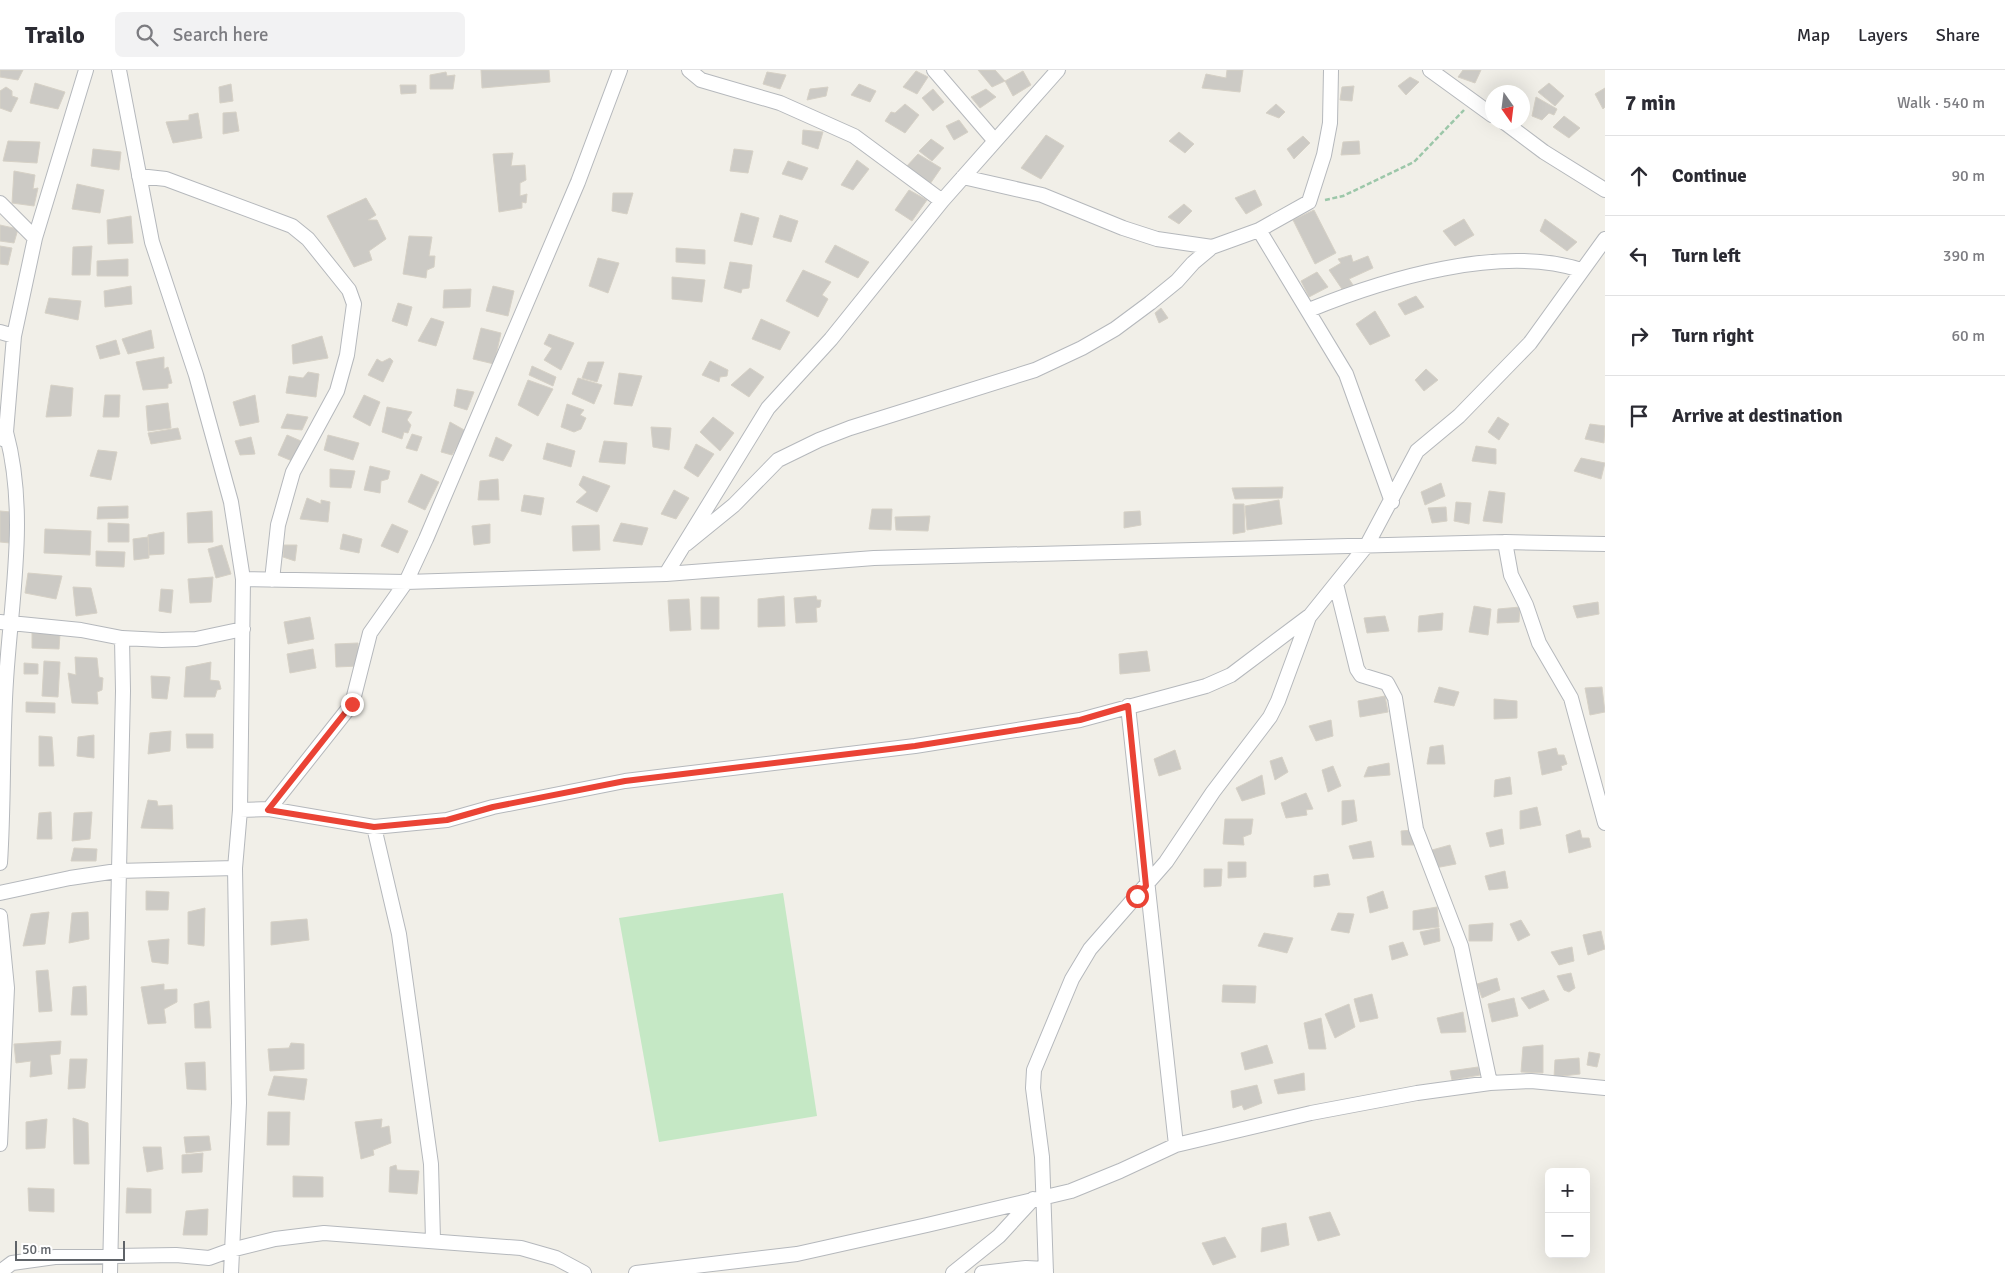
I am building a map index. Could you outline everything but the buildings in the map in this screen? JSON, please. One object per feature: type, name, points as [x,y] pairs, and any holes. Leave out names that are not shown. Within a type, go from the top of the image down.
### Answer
[{"type":"street","points":[[0,863],[6,682],[5,622],[14,581],[17,494],[15,463],[3,438],[14,336],[35,238],[86,70]]},
{"type":"street","points":[[119,70],[152,242],[196,375],[232,502],[243,579],[240,810],[235,868],[239,1103],[231,1250],[232,1273]]},
{"type":"street","points":[[268,810],[352,704],[370,633],[406,582],[578,182],[620,70]]},
{"type":"street","points":[[690,70],[702,80],[780,103],[854,136],[942,201]]},
{"type":"street","points":[[934,70],[995,141]]},
{"type":"street","points":[[666,574],[768,408],[843,326],[942,201],[1058,70]]},
{"type":"street","points":[[686,544],[734,505],[778,460],[819,440],[850,428],[1035,370],[1082,348],[1116,329],[1150,303],[1177,281],[1193,263],[1212,247],[1259,230],[1309,202],[1324,155],[1330,124],[1331,70]]},
{"type":"street","points":[[1430,70],[1485,109]]},
{"type":"street","points":[[1515,130],[1544,152],[1605,190]]},
{"type":"street","points":[[139,176],[166,180],[300,230],[350,290],[354,304],[353,321],[344,368],[337,391],[293,472],[278,525],[272,580]]},
{"type":"street","points":[[963,178],[1042,195],[1123,228],[1157,239],[1212,247]]},
{"type":"street","points":[[0,203],[35,238]]},
{"type":"street","points":[[1259,230],[1346,374],[1392,502]]},
{"type":"street","points":[[240,810],[268,810],[374,827],[447,820],[493,807],[625,781],[915,746],[1080,720],[1206,686],[1231,675],[1309,617],[1367,545],[1392,502],[1402,478],[1417,451],[1459,416],[1530,343],[1605,239]]},
{"type":"street","points":[[1309,310],[1360,289],[1446,269],[1501,261],[1557,263],[1582,270]]},
{"type":"street","points":[[0,332],[14,336]]},
{"type":"street","points":[[243,579],[406,582],[666,574],[874,558],[1505,542],[1605,544]]},
{"type":"street","points":[[1505,542],[1511,575],[1526,605],[1539,643],[1570,698],[1605,823]]},
{"type":"street","points":[[1336,584],[1357,669],[1361,675],[1387,683],[1395,698],[1416,829],[1461,946],[1490,1082]]},
{"type":"street","points":[[982,1273],[1026,1268],[1046,1271],[1038,1198],[1042,1156],[1033,1088],[1034,1070],[1038,1055],[1072,979],[1090,949],[1166,862],[1213,792],[1270,717],[1278,701],[1309,617]]},
{"type":"street","points":[[5,622],[81,630],[122,638],[196,639],[243,629]]},
{"type":"street","points":[[110,1273],[117,871],[123,691],[122,638]]},
{"type":"street","points":[[1128,706],[1146,886],[1176,1145]]},
{"type":"street","points":[[374,827],[399,934],[431,1164],[433,1240]]},
{"type":"street","points":[[0,893],[70,878],[117,871],[235,868]]},
{"type":"street","points":[[0,916],[7,988],[0,1144]]},
{"type":"street","points":[[636,1273],[797,1254],[927,1225],[1079,1187],[1120,1171],[1176,1145],[1311,1113],[1417,1093],[1490,1082],[1531,1081],[1605,1088]]},
{"type":"street","points":[[954,1273],[999,1236],[1038,1198]]},
{"type":"street","points":[[0,1272],[12,1264],[55,1257],[176,1255],[209,1258],[231,1250],[275,1239],[324,1233],[521,1248],[556,1258],[584,1273]]},
{"type":"path","points":[[1309,202],[1343,196],[1414,162],[1473,101]]},
{"type":"green space","points":[[783,893],[817,1116],[659,1142],[619,918]]},
{"type":"route","points":[[352,704],[268,810],[374,827],[415,824],[447,820],[493,807],[625,781],[915,746],[1080,720],[1128,706],[1146,886],[1137,896]]}]
